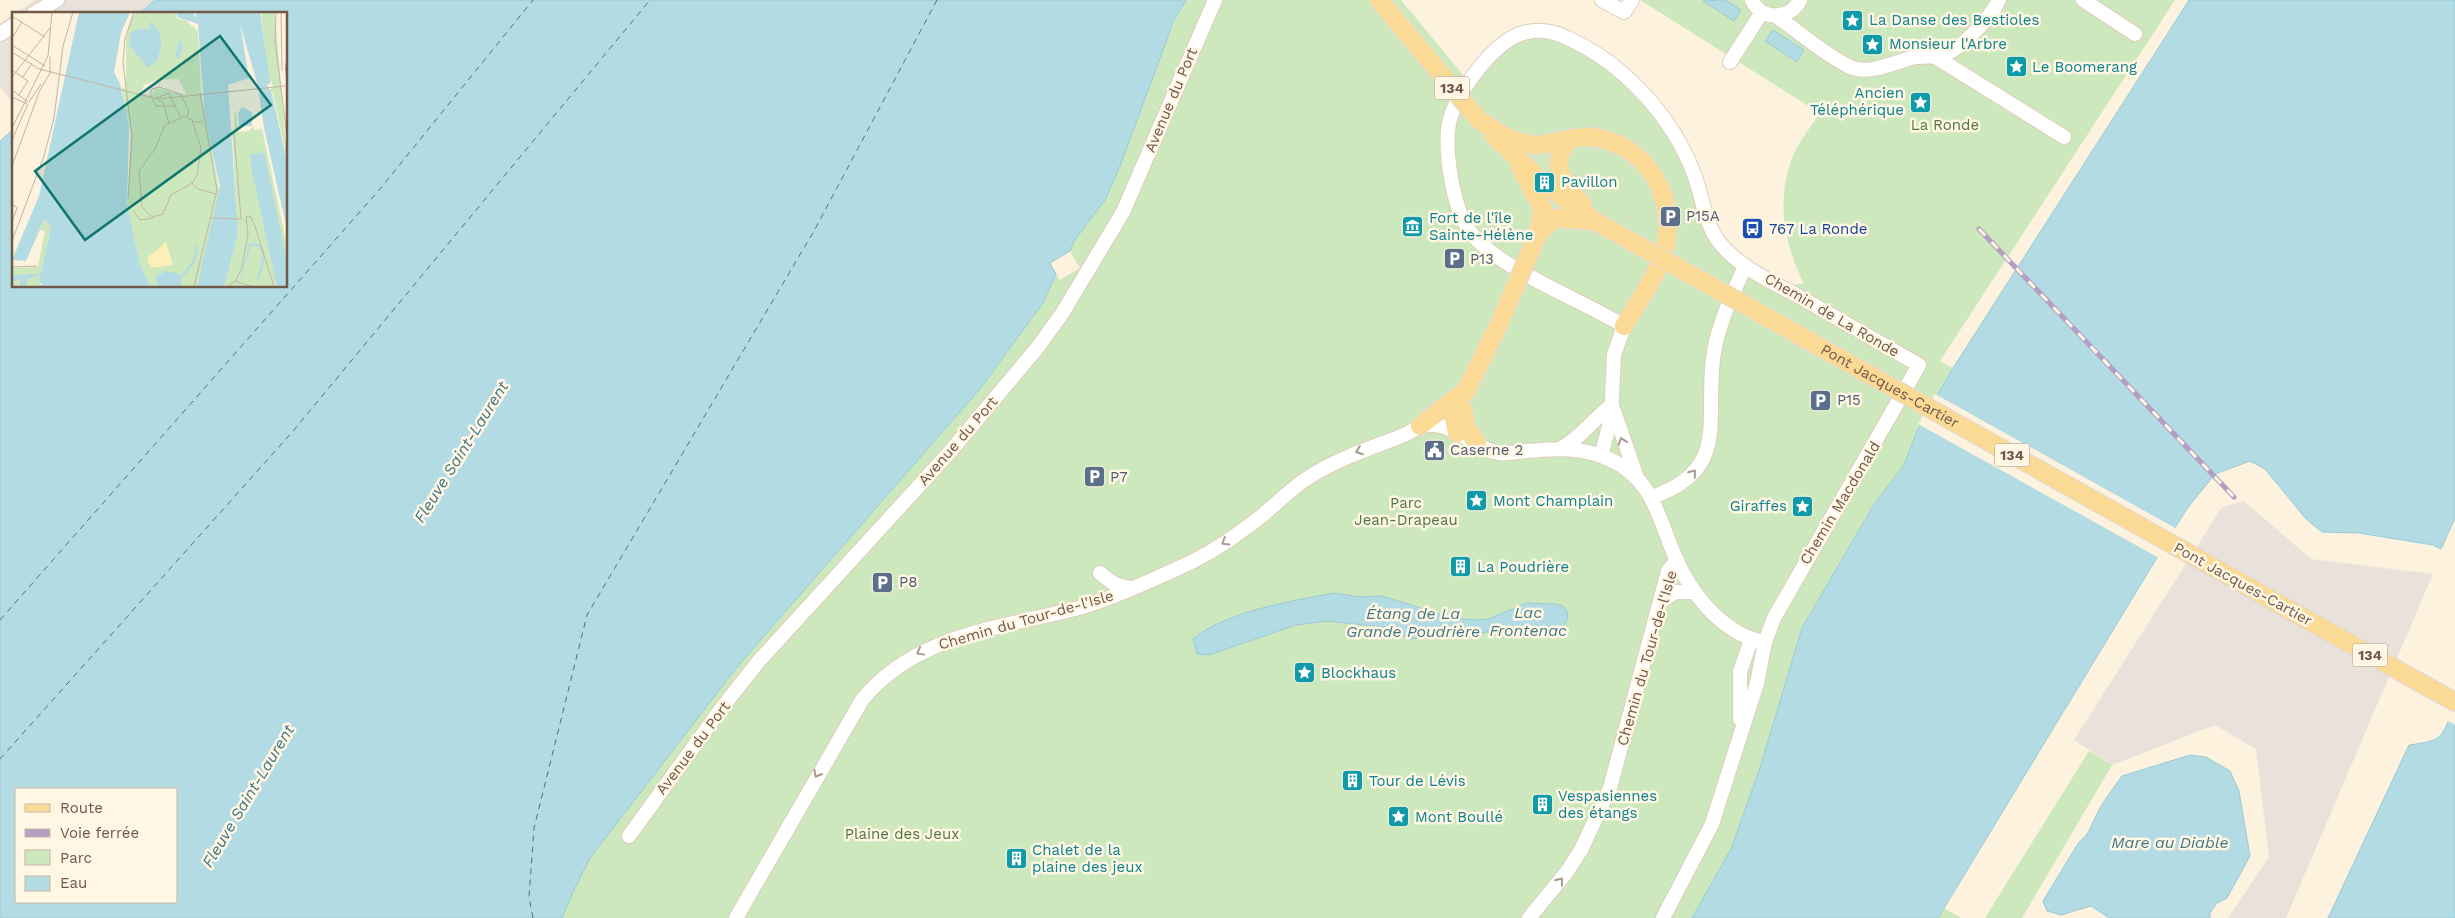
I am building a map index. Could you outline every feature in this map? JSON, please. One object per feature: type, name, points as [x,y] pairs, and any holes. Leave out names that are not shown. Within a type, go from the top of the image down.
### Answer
[{"type":"main road","name":"Pont Jacques-Cartier","points":[[1379,0],[1478,119],[1517,159],[1557,194],[1595,221],[2455,702]]},
{"type":"main road","points":[[1478,119],[1507,138],[1522,144],[1548,144],[1571,138],[1593,137],[1607,140],[1619,145],[1638,158],[1660,184],[1666,204],[1668,226],[1663,255],[1624,326]]},
{"type":"main road","points":[[1571,138],[1560,154],[1560,170],[1567,185],[1595,221]]},
{"type":"main road","points":[[1457,432],[1454,418],[1455,408],[1467,389],[1499,324],[1538,234],[1544,208],[1534,194],[1517,159]]},
{"type":"main road","points":[[1538,234],[1555,218],[1595,221]]},
{"type":"main road","points":[[1420,426],[1467,389]]},
{"type":"main road","points":[[1467,389],[1464,408],[1466,428],[1477,443]]},
{"type":"street","points":[[36,12],[57,0]]},
{"type":"street","name":"Avenue du Port","points":[[628,836],[721,709],[758,662],[949,453],[1038,347],[1058,319],[1123,212],[1215,0]]},
{"type":"street","points":[[1602,0],[1624,12],[1632,0]]},
{"type":"street","points":[[1752,0],[1769,14],[1849,67],[1865,70],[1889,66],[1912,58],[1945,54],[1958,46],[1984,22],[1999,0]]},
{"type":"street","points":[[1730,62],[1769,14],[1792,11],[1800,0]]},
{"type":"street","points":[[2083,0],[2135,34]]},
{"type":"street","points":[[0,34],[12,26]]},
{"type":"street","name":"Chemin de La Ronde","points":[[1624,326],[1492,254],[1469,230],[1458,208],[1448,139],[1453,108],[1478,69],[1515,36],[1535,31],[1563,36],[1604,60],[1637,88],[1664,119],[1682,147],[1717,239],[1744,266],[1919,364]]},
{"type":"street","points":[[1934,56],[2064,137]]},
{"type":"street","points":[[1652,497],[1673,489],[1686,480],[1707,452],[1711,424],[1712,372],[1716,339],[1744,266]]},
{"type":"street","points":[[1601,456],[1612,405],[1614,355],[1624,326]]},
{"type":"street","name":"Chemin Macdonald","points":[[1740,732],[1740,680],[1743,661],[1774,618],[1887,424],[1919,364]]},
{"type":"street","points":[[1559,449],[1582,435],[1612,405]]},
{"type":"street","points":[[1612,405],[1623,442],[1636,475]]},
{"type":"street","name":"Chemin du Tour-de-l'Isle","points":[[736,918],[849,720],[871,688],[906,660],[928,648],[982,630],[1100,601],[1176,569],[1222,544],[1248,527],[1303,481],[1336,460],[1405,435],[1420,426],[1442,426],[1500,453],[1580,449],[1601,456],[1636,475],[1652,497],[1677,560],[1668,571],[1662,601],[1650,636],[1610,788],[1581,850],[1566,873],[1529,918]]},
{"type":"street","points":[[1457,432],[1461,439],[1475,451],[1491,456],[1500,453]]},
{"type":"street","points":[[1677,560],[1694,592],[1734,630],[1758,641]]},
{"type":"street","points":[[1100,601],[1100,573],[1110,582],[1120,587],[1132,588]]},
{"type":"street","points":[[1662,601],[1676,592],[1694,592]]},
{"type":"street","name":"Chemin Macdonald","points":[[1663,918],[1712,824],[1757,683],[1758,641]]},
{"type":"street","points":[[1740,680],[1757,683]]},
{"type":"shaded area","points":[[35,0],[155,0],[141,12],[17,12]]},
{"type":"shaded area","points":[[12,15],[12,110],[10,99],[0,87],[0,23]]},
{"type":"shaded area","points":[[2244,501],[2311,559],[2433,574],[2286,918],[2228,918],[2269,857],[2256,749],[2215,725],[2112,765],[2074,740],[2222,507]]},
{"type":"green space","name":"Parc Jean-Drapeau","points":[[1186,0],[1401,0],[1473,87],[1500,55],[1519,42],[1542,38],[1566,44],[1590,57],[1614,76],[1637,97],[1656,120],[1682,162],[1709,236],[1722,256],[1752,278],[1765,285],[1774,286],[1804,284],[1792,256],[1785,227],[1785,182],[1791,160],[1798,146],[1820,113],[1640,0],[2175,0],[1940,361],[1953,368],[1917,431],[1904,465],[1874,504],[1802,628],[1760,768],[1731,850],[1692,918],[562,918],[572,892],[590,858],[736,667],[979,390],[1043,303],[1056,274],[1060,280],[1080,268],[1070,251],[1078,234],[1111,187],[1155,69]]},
{"type":"green space","points":[[2089,751],[2112,765],[2022,918],[1985,918]]},
{"type":"green space","points":[[1944,908],[1961,918],[1938,918]]},
{"type":"water","name":"Fleuve Saint-Laurent","points":[[155,0],[1186,0],[1173,23],[1120,166],[1105,200],[1074,241],[1070,251],[1050,263],[1056,274],[1043,303],[979,390],[737,667],[590,858],[562,918],[0,918],[0,141],[12,131],[12,288],[288,288],[288,12],[141,12]]},
{"type":"water","points":[[1725,0],[1741,10],[1734,21],[1703,1]]},
{"type":"water","points":[[2189,0],[2455,0],[2455,518],[2441,549],[2433,545],[2359,533],[2322,532],[2306,519],[2265,469],[2250,461],[2215,474],[2186,510],[1938,918],[1692,918],[1731,849],[1760,768],[1802,628],[1873,506],[1904,465],[1917,431],[1953,368]]},
{"type":"water","points":[[1773,30],[1804,50],[1797,62],[1765,41]]},
{"type":"water","name":"Étang de La Grande Poudrière","points":[[1334,593],[1360,597],[1382,596],[1453,618],[1476,620],[1489,619],[1526,603],[1555,604],[1563,606],[1567,611],[1568,618],[1562,629],[1539,637],[1525,638],[1488,632],[1410,639],[1382,627],[1327,621],[1296,625],[1209,655],[1197,654],[1193,639],[1223,621],[1260,608]]},
{"type":"water","points":[[2455,706],[2455,918],[2328,918],[2409,745],[2430,741],[2440,736]]},
{"type":"water","name":"Mare au Diable","points":[[2190,755],[2206,757],[2230,771],[2239,791],[2250,856],[2227,898],[2217,903],[2210,913],[2210,918],[2109,918],[2091,906],[2061,915],[2047,911],[2043,901],[2079,842],[2088,833],[2104,801],[2122,776]]},
{"type":"pier","points":[[1935,394],[2177,529],[2159,558],[1918,424]]},
{"type":"pier","points":[[2455,703],[2455,725],[2446,720]]},
{"type":"ferry route","points":[[0,620],[380,189],[533,0]]},
{"type":"ferry route","points":[[0,759],[294,430],[650,0]]},
{"type":"ferry route","points":[[533,918],[529,897],[534,828],[587,615],[814,231],[937,0]]},
{"type":"railway","points":[[1979,229],[2234,497]]},
{"type":"place","name":"La Danse des Bestioles","points":[[1853,20]]},
{"type":"place","name":"Monsieur l'Arbre","points":[[1873,44]]},
{"type":"place","name":"Le Boomerang","points":[[2016,67]]},
{"type":"place","name":"Ancien Téléphérique","points":[[1920,102]]},
{"type":"place","name":"Pavillon","points":[[1545,182]]},
{"type":"place","name":"P15A","points":[[1670,216]]},
{"type":"place","name":"Fort de l'île Sainte-Hélène","points":[[1413,227]]},
{"type":"place","name":"767 La Ronde","points":[[1753,229]]},
{"type":"place","name":"P13","points":[[1454,259]]},
{"type":"place","name":"P15","points":[[1821,400]]},
{"type":"place","name":"Caserne 2","points":[[1434,450]]},
{"type":"place","name":"P7","points":[[1094,477]]},
{"type":"place","name":"Mont Champlain","points":[[1477,501]]},
{"type":"place","name":"Giraffes","points":[[1803,506]]},
{"type":"place","name":"La Poudrière","points":[[1461,567]]},
{"type":"place","name":"P8","points":[[883,582]]},
{"type":"place","name":"Blockhaus","points":[[1305,673]]},
{"type":"place","name":"Tour de Lévis","points":[[1353,781]]},
{"type":"place","name":"Vespasiennes des étangs","points":[[1542,805]]},
{"type":"place","name":"Mont Boullé","points":[[1399,817]]},
{"type":"place","name":"Chalet de la plaine des jeux","points":[[1016,859]]},
{"type":"park label","name":"La Ronde","points":[[1945,125]]},
{"type":"park label","name":"Plaine des Jeux","points":[[902,834]]},
{"type":"water label","name":"Lac Frontenac","points":[[1528,621]]}]
